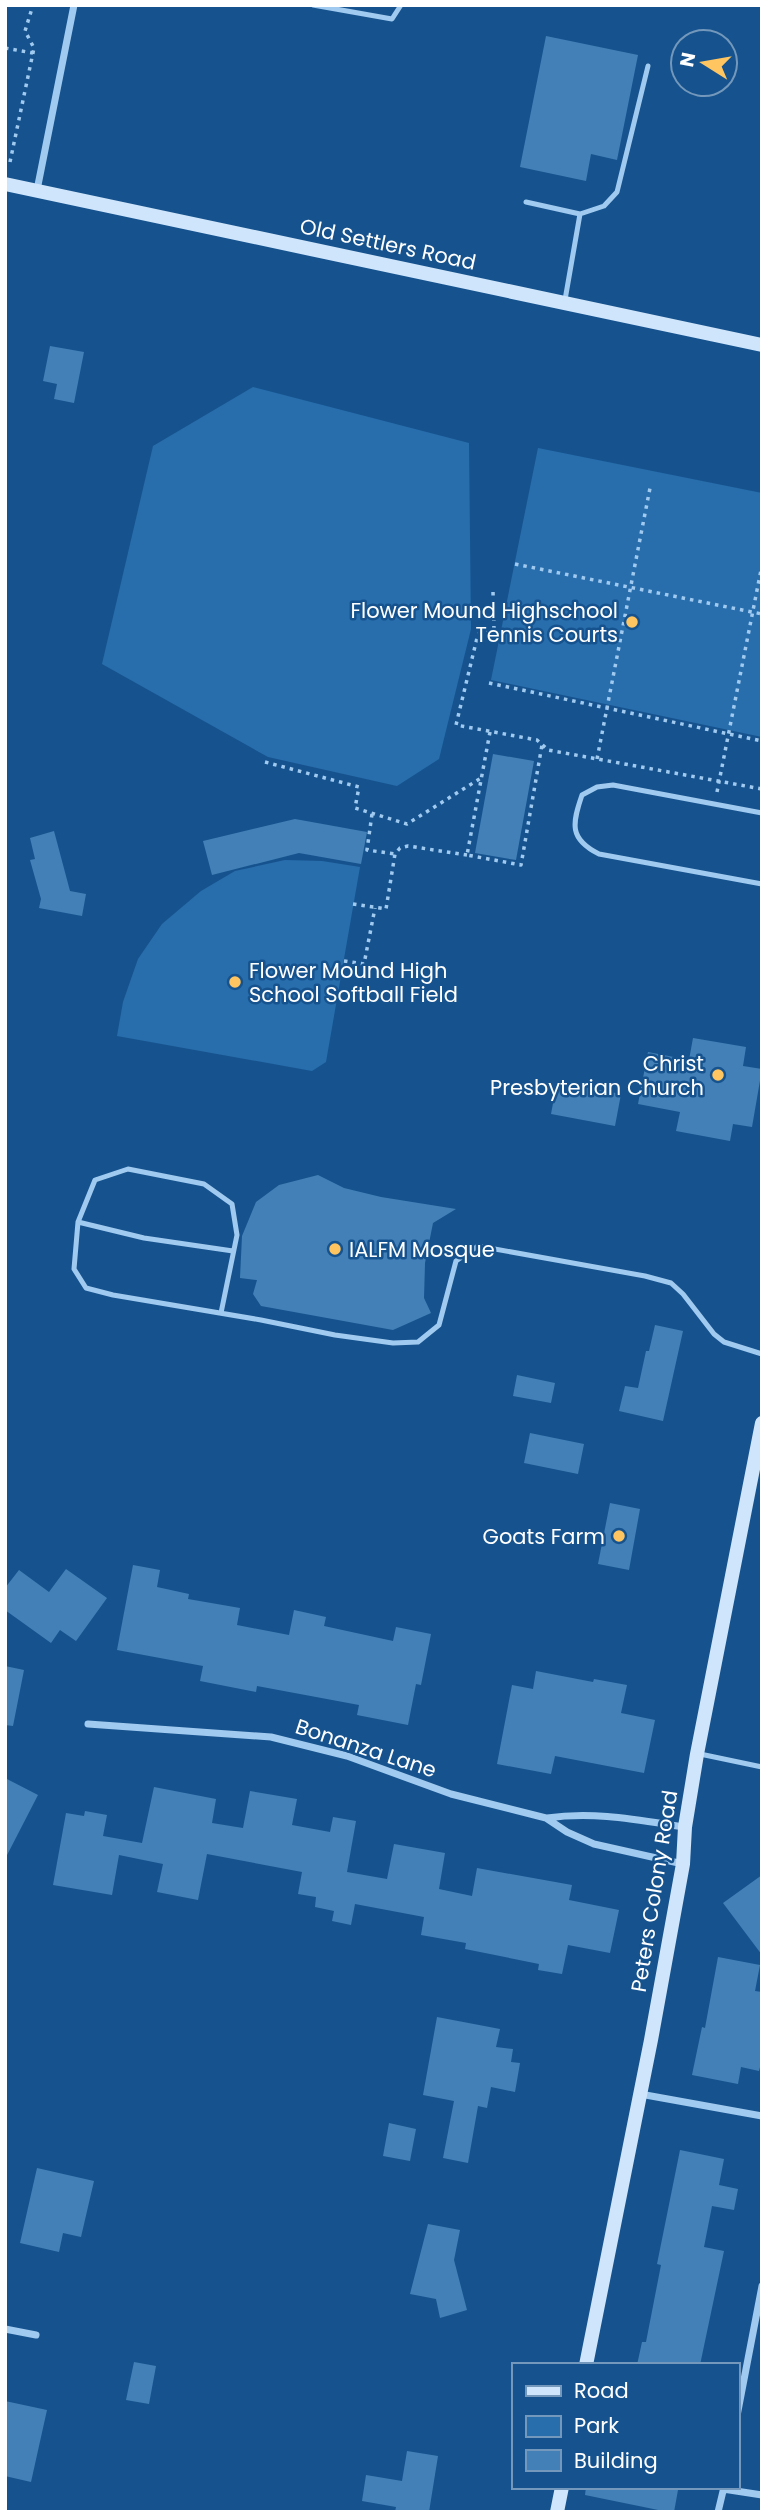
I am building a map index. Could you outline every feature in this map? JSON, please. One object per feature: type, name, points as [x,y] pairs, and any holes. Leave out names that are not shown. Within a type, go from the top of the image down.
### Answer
[{"type":"street","points":[[37,191],[74,5]]},
{"type":"street","name":"Old Settlers Road","points":[[5,184],[762,345]]},
{"type":"street","name":"Peters Colony Road","points":[[586,2363],[684,1864],[685,1827],[697,1754],[762,1423]]},
{"type":"street","name":"Bonanza Lane","points":[[88,1724],[271,1737],[347,1756],[451,1794],[546,1818],[567,1832],[594,1844],[684,1864]]},
{"type":"street","name":"Bonanza Lane","points":[[546,1818],[600,1814],[685,1827]]},
{"type":"street","points":[[640,2094],[762,2116]]},
{"type":"street","points":[[739,2406],[762,2286]]},
{"type":"street","points":[[5,2329],[36,2335]]},
{"type":"street","points":[[557,2512],[562,2489]]},
{"type":"street","points":[[718,2512],[724,2489]]},
{"type":"street","points":[[729,2489],[762,2495]]},
{"type":"lane","points":[[313,5],[392,19],[401,5]]},
{"type":"lane","points":[[527,202],[580,214],[604,206],[617,192],[648,65]]},
{"type":"lane","points":[[564,303],[580,214]]},
{"type":"lane","points":[[762,813],[613,785],[597,787],[582,795],[576,813],[575,832],[584,846],[600,854],[762,884]]},
{"type":"lane","points":[[221,1313],[237,1236],[232,1204],[204,1184],[128,1169],[95,1180],[78,1222],[74,1269],[86,1288],[335,1335],[393,1343],[418,1342],[439,1325],[456,1261],[478,1246],[671,1283],[713,1334],[724,1342],[762,1354]]},
{"type":"lane","points":[[78,1222],[144,1238],[233,1251]]},
{"type":"lane","points":[[697,1754],[762,1767]]},
{"type":"path","points":[[10,162],[34,48],[24,31],[33,5]]},
{"type":"path","points":[[5,48],[33,53]]},
{"type":"path","points":[[597,759],[650,488]]},
{"type":"path","points":[[515,564],[762,614]]},
{"type":"path","points":[[715,804],[762,565]]},
{"type":"path","points":[[493,592],[494,630],[478,635],[456,725],[537,740],[548,750],[762,789]]},
{"type":"path","points":[[489,683],[762,741]]},
{"type":"path","points":[[467,855],[490,731]]},
{"type":"path","points":[[353,904],[386,909],[395,854],[400,848],[408,846],[521,865],[542,745]]},
{"type":"path","points":[[264,762],[359,787],[355,808],[407,824],[481,778]]},
{"type":"path","points":[[373,814],[367,850],[395,854]]},
{"type":"path","points":[[344,961],[365,964],[375,908]]},
{"type":"green space","points":[[253,387],[469,443],[471,629],[439,759],[397,786],[268,757],[102,664],[153,446]]},
{"type":"green space","name":"Flower Mound Highschool Tennis Courts","points":[[538,448],[762,493],[762,737],[491,680]]},
{"type":"green space","name":"Flower Mound High School Softball Field","points":[[285,860],[322,861],[360,867],[326,1062],[312,1071],[117,1036],[123,1002],[138,959],[162,924],[201,891],[235,871]]},
{"type":"building","points":[[546,36],[638,55],[617,160],[591,154],[586,181],[520,167]]},
{"type":"building","points":[[50,346],[84,352],[74,403],[54,399],[57,384],[43,381]]},
{"type":"building","points":[[493,754],[534,761],[516,860],[475,853]]},
{"type":"building","points":[[295,819],[367,832],[361,864],[299,853],[212,875],[203,841]]},
{"type":"building","points":[[54,831],[70,891],[86,894],[82,916],[39,908],[41,899],[30,860],[35,859],[30,838]]},
{"type":"building","points":[[693,1038],[746,1047],[743,1066],[762,1069],[752,1127],[733,1124],[730,1141],[676,1131],[680,1112],[638,1104],[648,1052],[689,1060]]},
{"type":"building","points":[[557,1082],[621,1094],[615,1126],[551,1114]]},
{"type":"building","name":"IALFM Mosque","points":[[318,1175],[344,1188],[456,1209],[433,1223],[425,1263],[424,1298],[431,1313],[393,1330],[261,1306],[253,1294],[257,1280],[240,1278],[242,1236],[256,1202],[279,1185]]},
{"type":"building","points":[[655,1325],[683,1331],[663,1421],[619,1411],[625,1386],[638,1388]]},
{"type":"building","points":[[517,1375],[555,1383],[551,1403],[513,1396]]},
{"type":"building","points":[[530,1433],[584,1444],[578,1474],[524,1463]]},
{"type":"building","name":"Goats Farm","points":[[610,1503],[640,1509],[629,1570],[598,1564]]},
{"type":"building","points":[[133,1565],[160,1570],[157,1587],[189,1594],[188,1599],[240,1608],[237,1625],[289,1635],[294,1610],[326,1617],[324,1626],[393,1641],[396,1627],[431,1634],[421,1685],[416,1684],[408,1725],[357,1715],[359,1705],[257,1686],[256,1692],[200,1681],[203,1666],[117,1650]]},
{"type":"building","points":[[66,1569],[107,1598],[76,1641],[60,1630],[51,1643],[5,1610],[5,1588],[19,1570],[49,1592]]},
{"type":"building","points":[[5,1666],[24,1670],[13,1726],[5,1725]]},
{"type":"building","points":[[536,1671],[593,1682],[594,1679],[627,1685],[621,1713],[655,1720],[644,1773],[555,1756],[551,1774],[497,1764],[512,1685],[533,1689]]},
{"type":"building","points":[[5,1778],[38,1795],[5,1859]]},
{"type":"building","points":[[154,1787],[216,1799],[212,1823],[243,1828],[250,1791],[297,1799],[292,1825],[330,1832],[333,1817],[356,1821],[347,1872],[387,1879],[394,1844],[445,1853],[439,1889],[472,1896],[477,1868],[572,1885],[569,1900],[619,1910],[610,1953],[568,1945],[562,1974],[538,1970],[539,1964],[465,1949],[466,1943],[421,1935],[424,1917],[355,1904],[351,1925],[332,1921],[334,1911],[315,1907],[316,1897],[298,1894],[302,1872],[207,1854],[198,1900],[157,1892],[163,1864],[119,1855],[112,1895],[53,1885],[66,1813],[84,1816],[85,1811],[107,1815],[103,1836],[142,1843]]},
{"type":"building","points":[[762,1875],[762,1955],[723,1903]]},
{"type":"building","points":[[718,1957],[760,1965],[755,1991],[762,1992],[762,2059],[759,2071],[741,2067],[738,2084],[692,2075],[702,2027],[705,2028]]},
{"type":"building","points":[[437,2017],[500,2029],[496,2047],[513,2049],[511,2062],[520,2063],[515,2092],[491,2087],[487,2108],[478,2106],[468,2163],[443,2158],[454,2101],[423,2095]]},
{"type":"building","points":[[389,2123],[416,2129],[410,2161],[383,2156]]},
{"type":"building","points":[[680,2150],[724,2159],[719,2185],[738,2189],[734,2210],[712,2206],[704,2247],[724,2251],[700,2363],[637,2363],[642,2342],[646,2342],[661,2265],[657,2264]]},
{"type":"building","points":[[37,2168],[94,2181],[81,2237],[63,2233],[59,2252],[20,2243]]},
{"type":"building","points":[[428,2224],[460,2230],[454,2260],[467,2310],[440,2318],[436,2299],[410,2294]]},
{"type":"building","points":[[134,2362],[156,2366],[149,2404],[126,2400]]},
{"type":"building","points":[[5,2401],[47,2410],[31,2482],[5,2476]]},
{"type":"building","points":[[407,2451],[438,2456],[429,2512],[395,2512],[396,2507],[362,2501],[366,2475],[402,2481]]},
{"type":"building","points":[[586,2489],[678,2490],[674,2512],[585,2495]]},
{"type":"place","name":"Flower Mound Highschool Tennis Courts","points":[[632,622]]},
{"type":"place","name":"Flower Mound High School Softball Field","points":[[235,982]]},
{"type":"place","name":"Christ Presbyterian Church","points":[[718,1075]]},
{"type":"place","name":"IALFM Mosque","points":[[335,1249]]},
{"type":"place","name":"Goats Farm","points":[[619,1536]]}]
